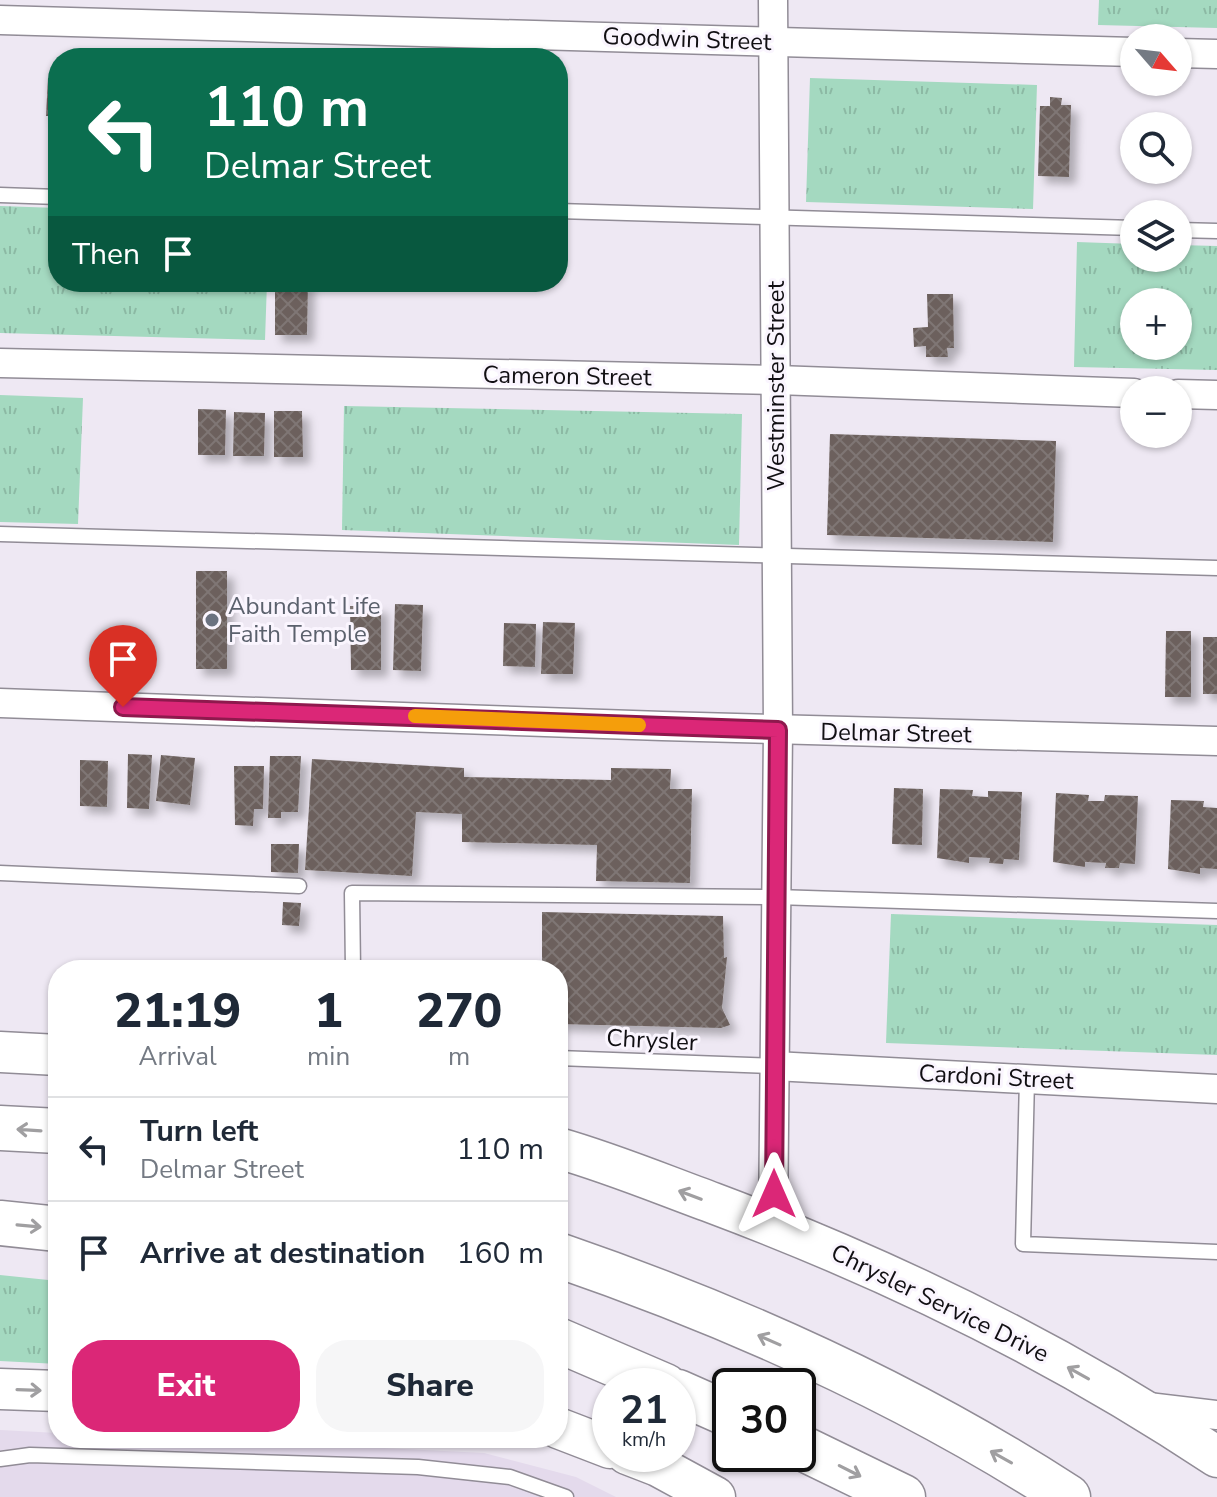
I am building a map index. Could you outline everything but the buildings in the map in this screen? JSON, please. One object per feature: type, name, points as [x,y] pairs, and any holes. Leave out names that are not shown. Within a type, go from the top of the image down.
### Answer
[{"type":"highway","points":[[0,1128],[48,1130]]},
{"type":"highway","points":[[0,1223],[48,1228]]},
{"type":"highway","points":[[568,1258],[647,1286],[872,1385],[1068,1497]]},
{"type":"highway","points":[[568,1344],[623,1368]]},
{"type":"highway","points":[[816,1455],[903,1497]]},
{"type":"street","name":"Westminster Street","points":[[773,0],[778,730],[773,1226]]},
{"type":"street","name":"Goodwin Street","points":[[0,20],[1120,52]]},
{"type":"street","points":[[1192,53],[1217,54]]},
{"type":"street","name":"Cameron Street","points":[[0,363],[777,380],[1120,392]]},
{"type":"street","points":[[1192,394],[1217,395]]},
{"type":"street","name":"Delmar Street","points":[[0,703],[778,730],[1217,741]]},
{"type":"street","points":[[0,1052],[48,1054]]},
{"type":"street","name":"Cardoni Street","points":[[774,1066],[1217,1089]]},
{"type":"street","name":"Chrysler Service Drive","points":[[568,1152],[773,1226],[981,1318],[1135,1405],[1217,1457]]},
{"type":"street","points":[[0,1389],[48,1391]]},
{"type":"street","points":[[1135,1405],[1217,1415]]},
{"type":"street","points":[[568,1432],[592,1441]]},
{"type":"street","points":[[669,1472],[715,1497]]},
{"type":"lane","points":[[0,195],[48,197]]},
{"type":"lane","points":[[568,211],[1120,228]]},
{"type":"lane","points":[[1192,230],[1217,231]]},
{"type":"lane","points":[[0,534],[777,553],[1217,568]]},
{"type":"lane","points":[[0,873],[299,886]]},
{"type":"lane","points":[[353,960],[352,893],[776,897],[1217,911]]},
{"type":"lane","name":"Chrysler","points":[[568,1058],[774,1066]]},
{"type":"lane","points":[[1027,1079],[1023,1244],[1217,1252]]},
{"type":"lane","points":[[0,1459],[30,1455],[418,1467],[510,1477],[566,1497]]},
{"type":"shaded area","points":[[0,1430],[48,1432],[48,1448],[385,1448],[484,1453],[576,1477],[616,1497],[0,1497]]},
{"type":"green space","points":[[1099,0],[1217,0],[1217,28],[1192,27],[1192,24],[1098,25]]},
{"type":"green space","points":[[810,78],[1037,85],[1033,209],[806,202]]},
{"type":"green space","points":[[0,206],[48,208],[48,292],[267,292],[265,340],[0,333]]},
{"type":"green space","points":[[1077,242],[1120,244],[1120,272],[1192,272],[1192,245],[1217,246],[1217,370],[1074,367]]},
{"type":"green space","points":[[0,395],[83,398],[78,524],[0,522]]},
{"type":"green space","points":[[344,406],[742,414],[739,545],[342,530]]},
{"type":"green space","points":[[891,914],[1217,925],[1217,1055],[886,1043]]},
{"type":"green space","points":[[0,1275],[48,1280],[48,1363],[0,1361]]},
{"type":"slow traffic","points":[[415,716],[639,725]]},
{"type":"place","name":"Abundant Life Faith Temple","points":[[212,620]]},
{"type":"route","points":[[123,707],[778,730],[774,1194]]}]
